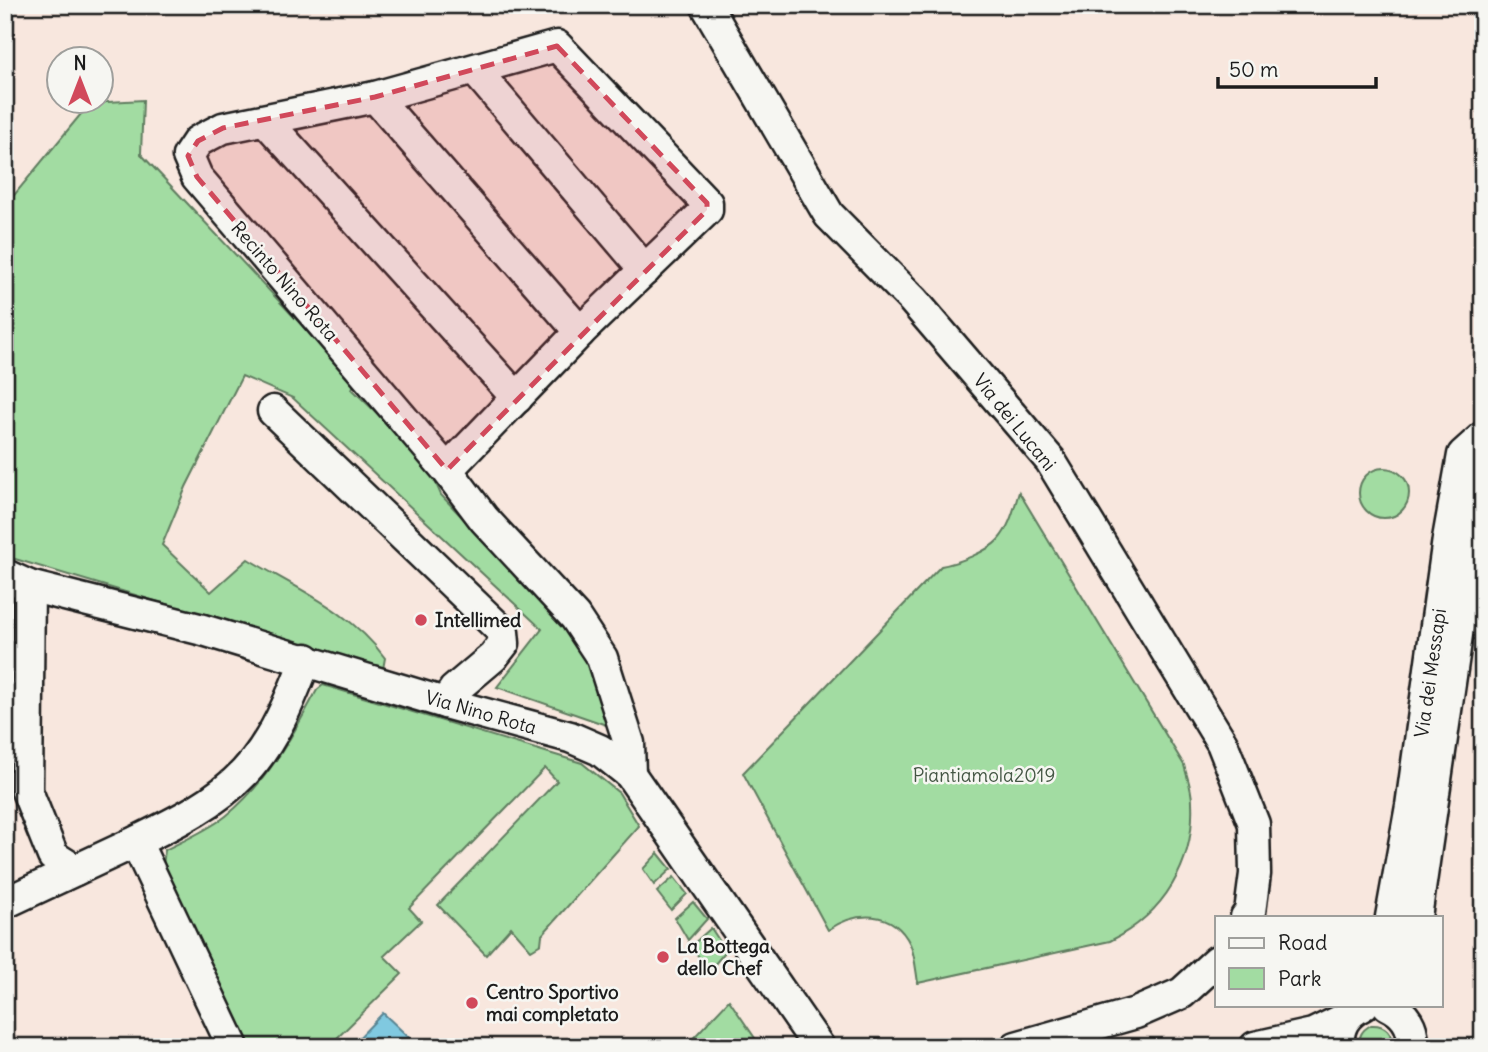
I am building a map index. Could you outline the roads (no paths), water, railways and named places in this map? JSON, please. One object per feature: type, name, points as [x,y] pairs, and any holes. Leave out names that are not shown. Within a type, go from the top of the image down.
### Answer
[{"type":"street","name":"Via dei Lucani","points":[[706,5],[829,215],[913,300],[1050,460],[1222,743],[1254,824],[1255,874],[1250,912],[1247,916]]},
{"type":"street","name":"Recinto Nino Rota","points":[[447,470],[580,332],[707,210],[707,203],[557,46],[375,97],[223,128],[198,141],[188,156],[197,177],[447,470],[484,519],[575,617],[603,658],[629,743],[630,774]]},
{"type":"street","points":[[475,70],[645,270]]},
{"type":"street","points":[[375,97],[580,332]]},
{"type":"street","points":[[266,121],[517,398]]},
{"type":"street","points":[[273,411],[503,632],[503,643],[494,657],[454,690],[446,703]]},
{"type":"street","name":"Via dei Messapi","points":[[1406,904],[1457,559],[1463,455],[1483,438]]},
{"type":"street","name":"Via dei Messapi","points":[[1457,559],[1483,481]]},
{"type":"street","points":[[17,581],[27,791],[53,856],[75,870]]},
{"type":"street","name":"Via Nino Rota","points":[[17,581],[203,629],[446,703],[570,737],[600,750],[630,774],[819,1047]]},
{"type":"street","points":[[5,903],[136,842],[207,803],[245,772],[289,703],[306,659]]},
{"type":"street","points":[[136,842],[233,1047]]},
{"type":"street","points":[[1016,1047],[1136,1013],[1182,993],[1215,963]]},
{"type":"street","points":[[1390,1006],[1405,1016],[1410,1025]]},
{"type":"street","points":[[1255,1047],[1349,1024]]},
{"type":"water","points":[[383,1013],[419,1047],[350,1047]]},
{"type":"place","name":"Intellimed","points":[[421,620]]},
{"type":"place","name":"La Bottega dello Chef","points":[[663,957]]},
{"type":"place","name":"Centro Sportivo mai completato","points":[[472,1003]]},
{"type":"park label","name":"Piantiamola2019","points":[[984,775]]}]
